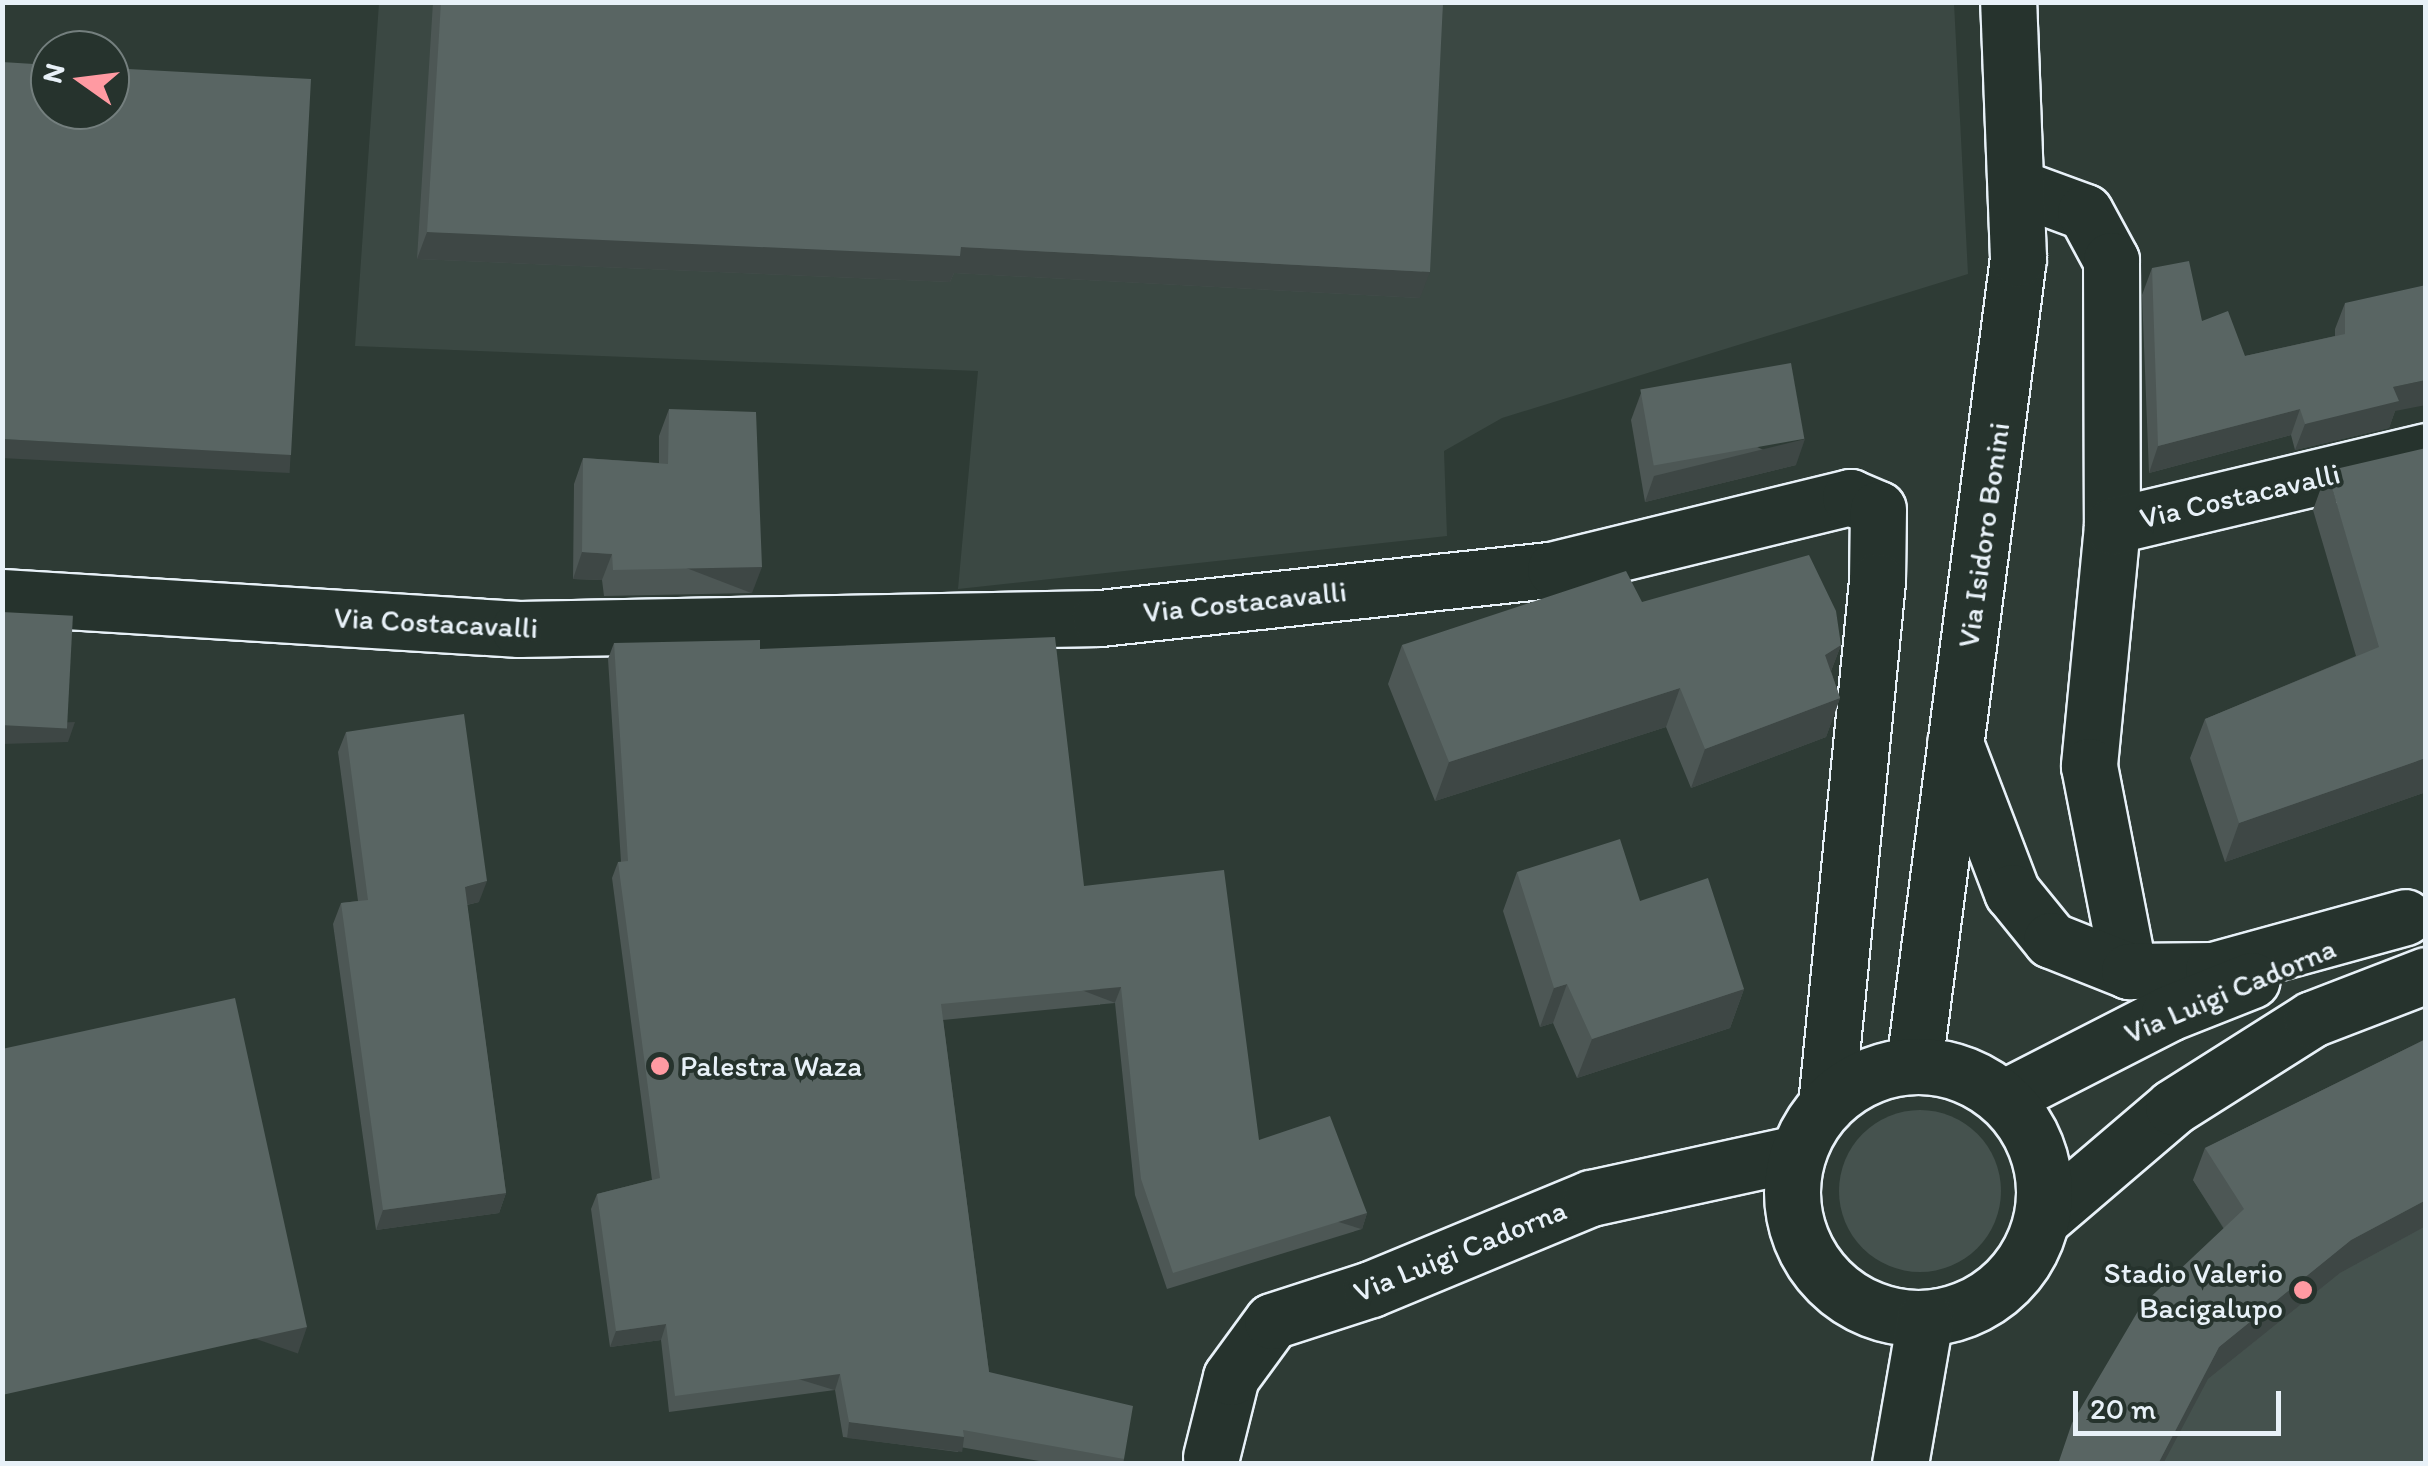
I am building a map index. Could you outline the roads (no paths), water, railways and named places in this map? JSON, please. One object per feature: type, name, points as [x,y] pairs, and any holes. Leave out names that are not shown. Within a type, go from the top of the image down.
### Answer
[{"type":"street","name":"Via Isidoro Bonini","points":[[1914,1065],[2000,423],[2018,258],[2008,2]]},
{"type":"street","points":[[2017,188],[2085,212],[2111,260],[2112,526],[2088,766],[2129,971]]},
{"type":"street","name":"Via Costacavalli","points":[[2112,526],[2426,451]]},
{"type":"street","name":"Via Costacavalli","points":[[2,597],[518,629],[1100,618],[1555,568],[1850,497],[1878,509],[1877,581],[1826,1106]]},
{"type":"street","name":"Via Luigi Cadorna","points":[[1955,744],[2012,892],[2051,940],[2129,971],[2214,970],[2415,912]]},
{"type":"street","name":"Via Luigi Cadorna","points":[[2003,1098],[2169,1014],[2415,912]]},
{"type":"street","name":"Via Luigi Cadorna","points":[[2042,1219],[2204,1087],[2312,1019],[2426,975]]},
{"type":"street","points":[[1914,1065],[1977,1080],[2003,1098],[2030,1133],[2044,1175],[2042,1219],[2012,1278],[1957,1314],[1924,1319],[1876,1312],[1824,1274],[1804,1248],[1791,1200],[1798,1153],[1826,1106],[1881,1070],[1914,1065]]},
{"type":"street","name":"Via Luigi Cadorna","points":[[1211,1458],[1231,1377],[1272,1321],[1372,1290],[1591,1198],[1798,1153]]},
{"type":"street","points":[[1900,1464],[1924,1319]]},
{"type":"place","name":"Palestra Waza","points":[[660,1066]]},
{"type":"place","name":"Stadio Valerio Bacigalupo","points":[[2303,1290]]}]
